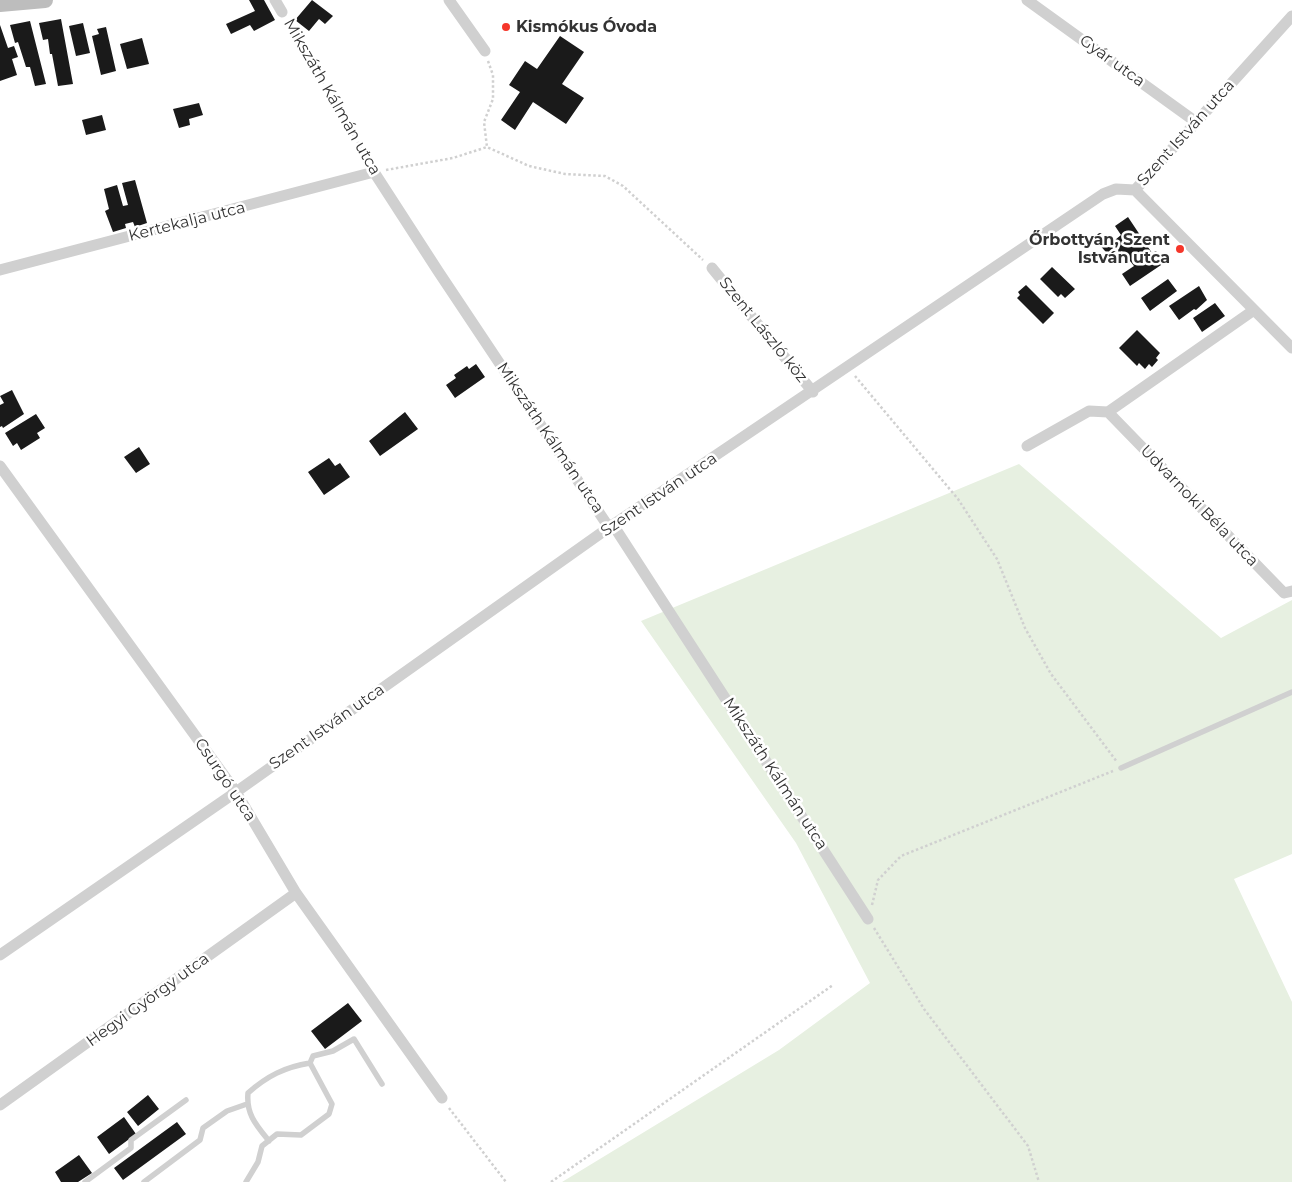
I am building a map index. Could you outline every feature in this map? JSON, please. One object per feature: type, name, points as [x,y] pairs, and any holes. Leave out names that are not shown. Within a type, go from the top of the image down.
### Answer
[{"type":"main road","points":[[0,4],[45,0]]},
{"type":"street","name":"Mikszáth Kálmán utca","points":[[275,0],[282,12]]},
{"type":"street","points":[[449,0],[486,51]]},
{"type":"street","name":"Gyár utca","points":[[1027,0],[1196,122]]},
{"type":"street","name":"Szent István utca","points":[[0,955],[236,792],[612,526],[813,392],[1103,194],[1116,189],[1135,190],[1292,16]]},
{"type":"street","name":"Mikszáth Kálmán utca","points":[[374,172],[606,523],[617,530],[868,919]]},
{"type":"street","name":"Kertekalja utca","points":[[0,270],[374,172]]},
{"type":"street","points":[[1135,190],[1292,348]]},
{"type":"street","name":"Szent László köz","points":[[712,268],[813,392]]},
{"type":"street","points":[[1027,446],[1089,411],[1108,412],[1254,310]]},
{"type":"street","name":"Udvarnoki Béla utca","points":[[1108,412],[1284,593],[1292,591]]},
{"type":"street","name":"Csurgó utca","points":[[0,466],[236,792],[296,893],[442,1098]]},
{"type":"street","name":"Hegyi György utca","points":[[0,1105],[296,893]]},
{"type":"lane","points":[[1121,768],[1292,692]]},
{"type":"lane","points":[[310,1063],[313,1056],[333,1051],[354,1039],[382,1084]]},
{"type":"lane","points":[[269,1141],[252,1119],[247,1104],[248,1093],[262,1081],[288,1066],[310,1063]]},
{"type":"lane","points":[[246,1182],[258,1162],[262,1146],[278,1134],[301,1135],[329,1114],[332,1104],[310,1063]]},
{"type":"lane","points":[[85,1182],[131,1148],[131,1140],[186,1100]]},
{"type":"lane","points":[[144,1182],[200,1140],[203,1128],[227,1112],[247,1104]]},
{"type":"path","name":"Mikszáth Kálmán utca","points":[[282,12],[374,172]]},
{"type":"path","points":[[486,51],[492,75],[493,99],[484,122],[487,147]]},
{"type":"path","points":[[374,172],[453,158],[487,147],[529,166],[565,174],[605,176],[623,186],[712,268]]},
{"type":"path","points":[[847,367],[958,499],[997,559],[1025,628],[1051,674],[1121,768],[901,856],[878,880],[868,919],[924,1008],[1028,1146],[1039,1182]]},
{"type":"path","points":[[551,1182],[833,984]]},
{"type":"path","points":[[442,1098],[506,1182]]},
{"type":"green space","points":[[1019,464],[1221,638],[1292,600],[1292,854],[1234,879],[1292,1002],[1292,1182],[562,1182],[779,1050],[870,983],[796,843],[641,621]]},
{"type":"building","points":[[249,0],[264,0],[275,20],[254,31],[250,25],[231,34],[226,24],[255,11]]},
{"type":"building","points":[[312,0],[333,16],[325,24],[319,19],[309,31],[295,20]]},
{"type":"building","points":[[61,19],[73,84],[58,86],[48,39],[43,40],[39,23]]},
{"type":"building","points":[[30,21],[46,84],[35,86],[30,67],[26,67],[18,42],[15,43],[10,25]]},
{"type":"building","points":[[83,23],[90,53],[76,56],[69,26]]},
{"type":"building","points":[[0,25],[8,48],[14,46],[18,57],[12,59],[17,75],[0,81]]},
{"type":"building","points":[[106,27],[116,71],[101,75],[92,36],[99,34],[97,29]]},
{"type":"building","points":[[560,36],[584,52],[562,84],[584,98],[566,124],[533,102],[515,130],[501,120],[520,92],[509,85],[525,61],[537,69]]},
{"type":"building","points":[[142,38],[149,64],[127,69],[120,44]]},
{"type":"building","points":[[199,103],[203,115],[189,119],[190,125],[179,128],[173,109]]},
{"type":"building","points":[[102,115],[106,130],[86,135],[82,120]]},
{"type":"building","points":[[135,180],[147,223],[135,227],[133,222],[125,224],[126,228],[113,232],[105,211],[109,209],[104,189],[117,185],[123,206],[128,205],[122,183]]},
{"type":"building","points":[[1128,217],[1152,253],[1156,251],[1164,263],[1130,286],[1122,274],[1134,266],[1122,251],[1112,259],[1098,243],[1109,234],[1115,240],[1121,235],[1115,226]]},
{"type":"building","points":[[1052,267],[1075,289],[1065,298],[1061,294],[1058,297],[1040,279]]},
{"type":"building","points":[[1168,279],[1177,291],[1150,311],[1141,298]]},
{"type":"building","points":[[1026,285],[1054,313],[1043,324],[1017,298],[1020,295],[1018,292]]},
{"type":"building","points":[[1199,286],[1207,300],[1196,310],[1194,309],[1179,320],[1169,306]]},
{"type":"building","points":[[1215,303],[1225,316],[1202,332],[1193,318]]},
{"type":"building","points":[[1137,330],[1160,353],[1156,358],[1158,360],[1152,367],[1149,364],[1145,369],[1139,363],[1137,366],[1119,348]]},
{"type":"building","points":[[476,364],[485,377],[455,398],[446,385],[456,378],[454,375],[467,366],[469,369]]},
{"type":"building","points":[[12,390],[24,414],[3,428],[2,426],[0,427],[0,405],[4,403],[0,396]]},
{"type":"building","points":[[405,412],[418,429],[380,456],[369,441]]},
{"type":"building","points":[[36,414],[45,428],[37,433],[40,438],[21,450],[17,443],[13,446],[5,433]]},
{"type":"building","points":[[139,447],[150,464],[136,473],[124,457]]},
{"type":"building","points":[[329,458],[335,466],[340,463],[350,477],[324,495],[308,472]]},
{"type":"building","points":[[348,1003],[362,1021],[325,1049],[311,1031]]},
{"type":"building","points":[[148,1095],[159,1109],[138,1126],[127,1112]]},
{"type":"building","points":[[124,1117],[136,1134],[109,1154],[97,1137]]},
{"type":"building","points":[[177,1122],[186,1134],[123,1180],[114,1168]]},
{"type":"building","points":[[79,1155],[92,1173],[78,1182],[61,1182],[55,1172]]},
{"type":"place","name":"Kismókus Óvoda","points":[[506,27]]},
{"type":"place","name":"Őrbottyán, Szent István utca","points":[[1180,249]]}]
